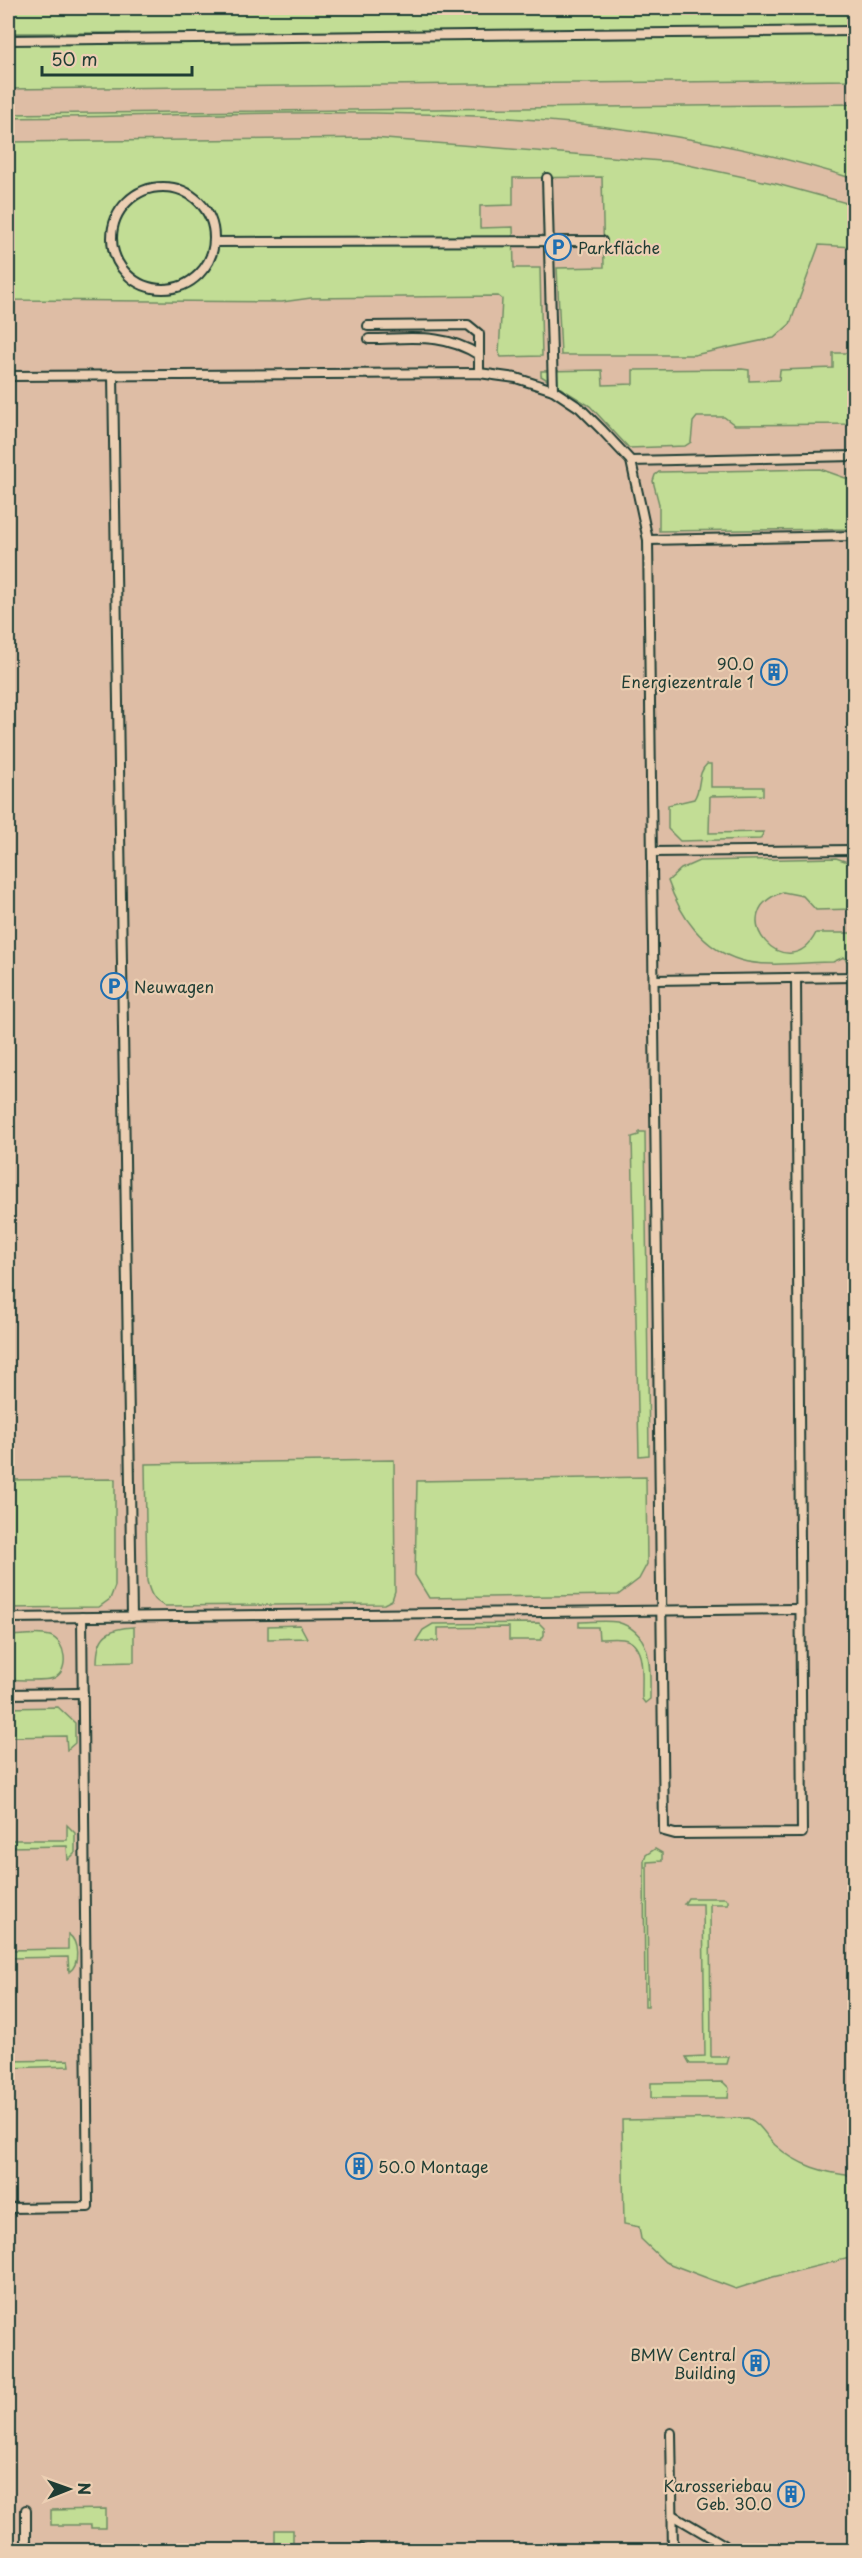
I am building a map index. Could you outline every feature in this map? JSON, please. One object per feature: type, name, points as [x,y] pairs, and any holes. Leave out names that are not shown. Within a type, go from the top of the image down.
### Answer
[{"type":"lane","points":[[8,40],[855,31]]},
{"type":"lane","points":[[547,178],[553,390]]},
{"type":"lane","points":[[165,186],[191,194],[202,204],[214,228],[214,242],[211,256],[195,278],[169,289],[155,288],[130,277],[115,254],[112,240],[118,213],[127,202],[138,193],[165,186]]},
{"type":"lane","points":[[214,242],[602,241]]},
{"type":"lane","points":[[368,326],[468,325],[479,334],[479,372]]},
{"type":"lane","points":[[369,339],[442,339],[460,344],[479,355]]},
{"type":"lane","points":[[8,376],[479,372],[516,378],[553,390],[580,408],[631,461],[648,540],[664,1831],[675,1834],[802,1833],[796,978]]},
{"type":"lane","points":[[113,375],[132,1617]]},
{"type":"lane","points":[[631,461],[855,456]]},
{"type":"lane","points":[[648,540],[855,537]]},
{"type":"lane","points":[[652,852],[855,850]]},
{"type":"lane","points":[[654,980],[855,977]]},
{"type":"lane","points":[[8,1618],[799,1609]]},
{"type":"lane","points":[[8,2208],[88,2207],[82,1617]]},
{"type":"lane","points":[[8,1694],[83,1693]]},
{"type":"lane","points":[[672,2433],[673,2550]]},
{"type":"lane","points":[[26,2511],[26,2550]]},
{"type":"lane","points":[[673,2515],[724,2545]]},
{"type":"shaded area","points":[[854,25],[854,2550],[8,2550],[8,33]]},
{"type":"green space","points":[[8,8],[854,8],[854,80],[8,89],[8,34],[130,33],[8,33]]},
{"type":"green space","points":[[854,104],[854,179],[751,151],[646,132],[541,120],[434,114],[328,113],[8,118],[8,114]]},
{"type":"green space","points":[[373,138],[674,162],[777,184],[854,205],[854,247],[819,245],[790,324],[774,338],[694,355],[561,355],[557,268],[604,267],[602,177],[513,178],[513,205],[480,206],[480,228],[513,227],[514,268],[540,268],[542,356],[501,357],[499,353],[502,299],[498,296],[311,298],[282,302],[8,300],[8,142]]},
{"type":"green space","points":[[833,353],[854,353],[854,424],[735,425],[724,417],[697,417],[693,422],[691,442],[685,446],[629,448],[590,406],[541,376],[541,371],[602,370],[603,385],[633,384],[633,370],[742,369],[749,370],[749,381],[779,380],[780,370],[833,368]]},
{"type":"green space","points":[[820,469],[854,481],[854,529],[659,531],[659,504],[653,481],[659,472]]},
{"type":"green space","points":[[707,764],[711,764],[711,787],[763,787],[763,795],[710,796],[709,833],[764,832],[760,839],[680,841],[668,829],[668,805],[694,799],[701,772]]},
{"type":"green space","points":[[836,858],[848,862],[854,872],[854,909],[816,910],[803,896],[783,892],[765,902],[758,915],[758,929],[765,941],[777,950],[790,953],[804,948],[816,933],[854,933],[853,951],[847,961],[844,957],[833,962],[762,964],[727,955],[715,948],[695,930],[679,907],[668,881],[681,869],[699,861]]},
{"type":"green space","points":[[639,1132],[645,1132],[649,1455],[639,1456],[632,1137],[639,1135]]},
{"type":"green space","points":[[394,1460],[395,1591],[392,1600],[384,1604],[165,1606],[158,1602],[149,1589],[145,1464]]},
{"type":"green space","points":[[646,1477],[647,1564],[639,1579],[618,1595],[429,1598],[415,1575],[417,1481]]},
{"type":"green space","points":[[115,1479],[115,1586],[110,1599],[99,1607],[8,1608],[8,1480]]},
{"type":"green space","points":[[579,1622],[617,1622],[638,1634],[647,1653],[650,1699],[645,1703],[642,1699],[642,1664],[640,1655],[631,1642],[623,1639],[599,1639],[598,1627],[579,1627]]},
{"type":"green space","points":[[539,1623],[544,1628],[541,1640],[509,1640],[509,1627],[438,1628],[438,1641],[416,1641],[423,1630],[433,1624]]},
{"type":"green space","points":[[300,1625],[307,1638],[268,1639],[268,1626]]},
{"type":"green space","points":[[134,1627],[134,1662],[97,1663],[99,1646],[106,1635],[117,1629]]},
{"type":"green space","points":[[40,1634],[55,1639],[60,1644],[64,1656],[64,1663],[59,1674],[45,1680],[8,1679],[8,1636]]},
{"type":"green space","points":[[58,1707],[75,1723],[75,1743],[67,1750],[66,1736],[8,1737],[8,1708]]},
{"type":"green space","points":[[67,1825],[75,1833],[75,1853],[68,1860],[67,1846],[8,1847],[8,1840],[67,1840]]},
{"type":"green space","points":[[655,1849],[662,1853],[662,1861],[647,1862],[648,2006],[645,2006],[644,1861],[646,1855]]},
{"type":"green space","points":[[688,1898],[725,1898],[728,1900],[728,1904],[710,1904],[711,2057],[729,2057],[727,2064],[690,2064],[686,2057],[705,2056],[703,1904],[684,1904]]},
{"type":"green space","points":[[68,1934],[72,1937],[77,1953],[73,1969],[69,1972],[68,1957],[8,1958],[8,1950],[68,1949]]},
{"type":"green space","points":[[69,2060],[70,2066],[8,2068],[8,2061]]},
{"type":"green space","points":[[723,2082],[729,2088],[728,2098],[651,2098],[651,2083]]},
{"type":"green space","points":[[748,2118],[759,2126],[775,2145],[802,2163],[833,2173],[854,2176],[854,2257],[773,2277],[736,2289],[665,2262],[641,2239],[639,2227],[624,2224],[622,2120]]},
{"type":"green space","points":[[106,2509],[106,2528],[91,2528],[91,2525],[51,2525],[51,2510]]},
{"type":"green space","points":[[275,2530],[293,2530],[293,2550],[275,2550]]},
{"type":"place","name":"Parkfläche","points":[[558,247]]},
{"type":"place","name":"90.0 Energiezentrale 1","points":[[774,672]]},
{"type":"place","name":"Neuwagen","points":[[114,986]]},
{"type":"place","name":"50.0 Montage","points":[[359,2166]]},
{"type":"place","name":"BMW Central Building","points":[[756,2363]]},
{"type":"place","name":"Karosseriebau Geb. 30.0","points":[[791,2494]]}]
